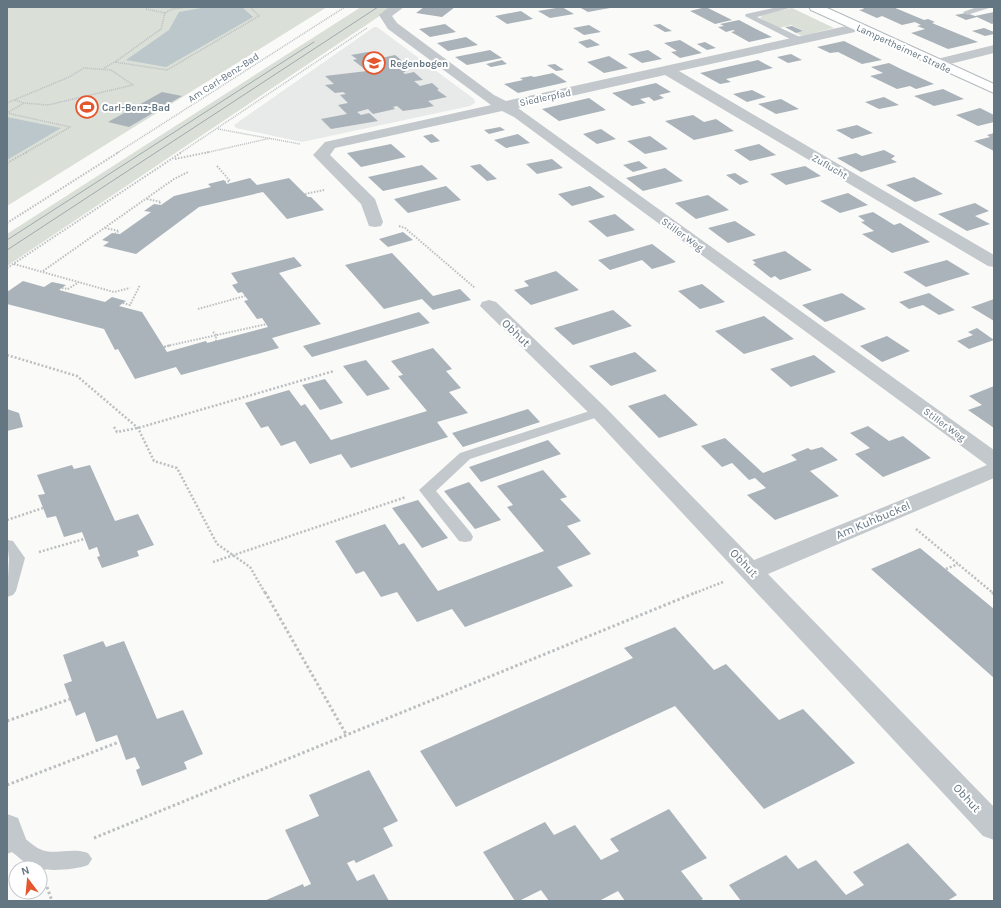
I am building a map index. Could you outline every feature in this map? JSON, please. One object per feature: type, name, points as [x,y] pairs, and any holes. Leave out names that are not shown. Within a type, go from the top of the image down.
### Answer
[{"type":"street","points":[[385,15],[398,7]]},
{"type":"street","name":"Lampertheimer Straße","points":[[815,7],[994,89]]},
{"type":"street","name":"Stiller Weg","points":[[385,15],[392,26],[489,98],[519,114],[994,460]]},
{"type":"street","name":"Siedlerpfad","points":[[374,222],[369,202],[321,155],[330,145],[860,27]]},
{"type":"street","points":[[938,63],[994,49]]},
{"type":"street","name":"Zuflucht","points":[[667,70],[994,262]]},
{"type":"street","name":"Obhut","points":[[488,306],[598,412],[994,827]]},
{"type":"street","name":"Am Kuhbuckel","points":[[751,571],[994,470]]},
{"type":"lane","points":[[789,7],[748,16],[799,40]]},
{"type":"lane","points":[[967,12],[988,7]]},
{"type":"lane","points":[[465,537],[427,490],[465,456],[598,412]]},
{"type":"lane","points":[[7,592],[12,552]]},
{"type":"lane","points":[[8,836],[39,860],[81,859]]},
{"type":"path","points":[[146,9],[165,13],[188,7]]},
{"type":"path","points":[[115,62],[167,70],[259,16],[250,7]]},
{"type":"path","name":"Am Carl-Benz-Bad","points":[[7,223],[345,7]]},
{"type":"path","points":[[104,68],[115,62],[161,29],[165,13]]},
{"type":"path","points":[[7,268],[385,15]]},
{"type":"path","points":[[7,103],[69,77],[84,68],[104,68],[111,70],[133,85],[48,106],[24,104],[15,100]]},
{"type":"path","points":[[7,113],[24,104]]},
{"type":"path","points":[[7,113],[70,126],[7,163]]},
{"type":"path","points":[[217,128],[301,144]]},
{"type":"path","points":[[172,159],[271,138]]},
{"type":"path","points":[[217,166],[230,181],[225,182]]},
{"type":"path","points":[[43,271],[146,198],[174,179],[188,172]]},
{"type":"path","points":[[146,198],[161,202],[158,204]]},
{"type":"path","points":[[374,222],[405,228],[488,299],[488,306]]},
{"type":"path","points":[[105,228],[119,231],[115,233]]},
{"type":"path","points":[[14,264],[114,292],[130,288]]},
{"type":"path","points":[[62,288],[68,289],[79,282]]},
{"type":"path","points":[[123,303],[130,305],[140,285]]},
{"type":"path","points":[[198,309],[245,296]]},
{"type":"path","points":[[164,347],[267,324]]},
{"type":"path","points":[[213,332],[216,335],[216,341]]},
{"type":"path","points":[[7,355],[77,376],[138,428],[154,461],[178,468],[217,544],[250,566],[346,734]]},
{"type":"path","points":[[114,427],[117,432],[138,428],[334,371]]},
{"type":"path","points":[[213,562],[427,490]]},
{"type":"path","points":[[7,520],[43,508]]},
{"type":"path","points":[[894,511],[994,594]]},
{"type":"path","points":[[12,552],[84,539]]},
{"type":"path","points":[[946,569],[958,564]]},
{"type":"path","points":[[90,839],[751,571]]},
{"type":"path","points":[[7,721],[70,699]]},
{"type":"path","points":[[7,785],[120,742]]},
{"type":"shaded area","name":"Carl-Benz-Bad","points":[[7,7],[327,7],[7,206]]},
{"type":"shaded area","points":[[207,7],[242,7],[253,17],[166,67],[126,60],[169,30],[179,12]]},
{"type":"shaded area","points":[[361,7],[393,7],[7,266],[7,234]]},
{"type":"shaded area","points":[[792,8],[834,28],[802,36],[796,33],[803,31],[791,25],[779,28],[760,18],[763,14]]},
{"type":"shaded area","name":"Regenbogen","points":[[374,27],[377,27],[474,99],[475,103],[470,106],[302,142],[236,128],[234,125]]},
{"type":"shaded area","points":[[7,117],[61,128],[7,160]]},
{"type":"building","points":[[424,7],[455,7],[442,17],[416,13]]},
{"type":"building","points":[[562,7],[574,14],[550,18],[538,11]]},
{"type":"building","points":[[579,7],[610,7],[610,8],[588,12]]},
{"type":"building","points":[[706,7],[732,20],[715,24],[690,11]]},
{"type":"building","points":[[861,7],[893,7],[924,20],[928,19],[935,22],[932,23],[978,42],[948,49],[911,33],[925,29],[917,26],[921,25],[915,22],[902,25],[882,16],[877,18],[859,10],[864,9]]},
{"type":"building","points":[[521,11],[533,19],[507,24],[495,16]]},
{"type":"building","points":[[994,12],[994,23],[992,24],[977,17],[966,20],[955,15],[966,13],[975,16]]},
{"type":"building","points":[[739,20],[772,37],[749,42],[731,32],[735,31],[733,30],[726,32],[718,27],[724,26],[720,24]]},
{"type":"building","points":[[445,24],[456,32],[430,37],[419,29]]},
{"type":"building","points":[[660,24],[672,31],[665,32],[653,25]]},
{"type":"building","points":[[589,25],[601,32],[584,35],[573,28]]},
{"type":"building","points":[[792,26],[803,31],[796,33],[785,27]]},
{"type":"building","points":[[984,28],[994,32],[994,34],[985,36],[972,31]]},
{"type":"building","points":[[466,37],[478,45],[448,51],[437,43]]},
{"type":"building","points":[[590,39],[600,45],[587,48],[578,42]]},
{"type":"building","points":[[680,40],[702,53],[680,58],[671,52],[677,51],[664,43]]},
{"type":"building","points":[[844,41],[882,60],[862,64],[838,52],[830,53],[817,47]]},
{"type":"building","points":[[705,42],[716,48],[707,50],[697,44]]},
{"type":"building","points":[[490,50],[502,58],[467,65],[455,57]]},
{"type":"building","points":[[648,50],[662,59],[642,63],[628,54]]},
{"type":"building","points":[[368,52],[377,59],[395,55],[405,63],[397,65],[406,72],[403,72],[405,74],[414,72],[423,80],[414,81],[420,86],[432,83],[439,89],[437,90],[447,97],[428,101],[434,106],[424,108],[403,111],[397,106],[393,107],[395,109],[373,114],[368,109],[357,112],[361,115],[369,113],[378,121],[331,129],[321,119],[347,114],[338,105],[348,103],[340,95],[346,94],[343,92],[335,93],[325,85],[334,84],[325,76],[367,71],[353,60],[357,59],[351,55]]},
{"type":"building","points":[[791,54],[802,60],[788,63],[777,57]]},
{"type":"building","points":[[609,56],[628,68],[604,73],[587,62]]},
{"type":"building","points":[[502,60],[507,64],[491,67],[486,64]]},
{"type":"building","points":[[758,60],[773,68],[726,79],[731,82],[720,84],[700,73]]},
{"type":"building","points":[[889,63],[934,84],[916,89],[910,86],[897,89],[870,76],[883,73],[871,67]]},
{"type":"building","points":[[555,64],[564,70],[556,71],[547,65]]},
{"type":"building","points":[[553,73],[567,82],[518,93],[504,84],[523,80],[520,78]]},
{"type":"building","points":[[656,83],[671,92],[659,95],[664,98],[654,101],[649,97],[640,99],[646,103],[632,106],[612,93]]},
{"type":"building","points":[[943,89],[964,99],[934,106],[914,96]]},
{"type":"building","points":[[752,90],[766,97],[747,102],[733,94]]},
{"type":"building","points":[[162,92],[182,96],[129,127],[108,122]]},
{"type":"building","points":[[884,97],[899,105],[879,109],[865,102]]},
{"type":"building","points":[[589,98],[606,110],[559,121],[542,109]]},
{"type":"building","points":[[781,99],[799,109],[776,114],[758,104]]},
{"type":"building","points":[[980,108],[994,115],[994,122],[978,126],[956,115]]},
{"type":"building","points":[[693,115],[704,122],[716,119],[734,131],[694,140],[665,121]]},
{"type":"building","points":[[857,125],[873,133],[852,139],[836,130]]},
{"type":"building","points":[[500,127],[505,130],[489,134],[484,130]]},
{"type":"building","points":[[601,129],[616,139],[597,144],[583,134]]},
{"type":"building","points":[[994,133],[994,151],[974,141],[990,137],[987,135]]},
{"type":"building","points":[[432,134],[440,141],[431,143],[423,136]]},
{"type":"building","points":[[518,134],[530,143],[506,148],[494,140]]},
{"type":"building","points":[[650,136],[668,149],[645,154],[627,141]]},
{"type":"building","points":[[391,144],[406,157],[361,167],[347,153]]},
{"type":"building","points":[[759,144],[776,155],[750,161],[734,150]]},
{"type":"building","points":[[884,150],[895,156],[891,159],[897,162],[861,172],[837,158],[856,153],[862,156]]},
{"type":"building","points":[[552,159],[563,168],[537,174],[526,164]]},
{"type":"building","points":[[639,161],[648,168],[633,172],[623,165]]},
{"type":"building","points":[[480,164],[497,179],[487,181],[470,166]]},
{"type":"building","points":[[422,165],[438,179],[383,191],[368,177]]},
{"type":"building","points":[[805,166],[821,176],[786,185],[770,174]]},
{"type":"building","points":[[665,168],[683,181],[643,191],[626,178]]},
{"type":"building","points":[[735,173],[749,182],[740,185],[726,175]]},
{"type":"building","points":[[914,177],[943,194],[915,202],[886,185]]},
{"type":"building","points":[[250,178],[257,185],[289,178],[308,197],[311,197],[324,210],[287,219],[263,192],[199,207],[136,254],[103,246],[109,242],[102,240],[112,233],[120,234],[151,212],[144,211],[154,204],[161,205],[174,196],[211,187],[208,184],[224,180],[227,184]]},
{"type":"building","points":[[446,186],[461,200],[408,213],[394,199]]},
{"type":"building","points":[[590,186],[605,197],[572,206],[558,194]]},
{"type":"building","points":[[848,193],[868,205],[840,213],[820,201]]},
{"type":"building","points":[[708,195],[729,210],[696,219],[675,203]]},
{"type":"building","points":[[975,203],[989,211],[975,216],[990,224],[967,231],[938,214]]},
{"type":"building","points":[[873,212],[894,225],[900,223],[930,242],[892,253],[862,234],[874,231],[861,222],[865,221],[858,216]]},
{"type":"building","points":[[615,214],[635,230],[607,237],[588,221]]},
{"type":"building","points":[[735,221],[756,235],[728,243],[708,228]]},
{"type":"building","points":[[403,232],[413,240],[388,247],[379,239]]},
{"type":"building","points":[[652,244],[676,262],[652,269],[642,260],[610,270],[598,260]]},
{"type":"building","points":[[785,251],[812,270],[780,280],[775,276],[771,278],[753,264],[756,263],[752,260]]},
{"type":"building","points":[[392,253],[433,296],[460,289],[471,300],[433,310],[422,299],[384,309],[345,265]]},
{"type":"building","points":[[294,257],[302,266],[279,273],[321,324],[272,338],[279,348],[181,375],[176,367],[135,379],[118,349],[115,350],[104,329],[7,304],[7,292],[23,281],[44,287],[52,282],[66,285],[59,290],[105,302],[112,297],[126,301],[119,306],[142,312],[167,352],[206,341],[207,343],[268,327],[262,318],[257,319],[244,301],[248,300],[242,292],[238,293],[232,285],[238,283],[231,273]]},
{"type":"building","points":[[947,260],[970,274],[926,287],[903,272]]},
{"type":"building","points":[[556,271],[579,290],[531,305],[514,290],[529,286],[524,281]]},
{"type":"building","points":[[702,284],[725,302],[700,309],[678,291]]},
{"type":"building","points":[[842,293],[866,309],[825,322],[802,305]]},
{"type":"building","points":[[929,293],[955,310],[939,315],[923,305],[909,309],[899,302]]},
{"type":"building","points":[[994,299],[994,321],[971,307],[983,303]]},
{"type":"building","points":[[613,310],[632,326],[573,345],[554,328]]},
{"type":"building","points":[[419,312],[430,323],[312,357],[303,346]]},
{"type":"building","points":[[764,316],[794,339],[744,354],[715,331]]},
{"type":"building","points":[[977,328],[994,340],[969,349],[957,341],[973,335],[968,332]]},
{"type":"building","points":[[887,336],[910,351],[882,362],[860,346]]},
{"type":"building","points":[[433,348],[452,369],[446,371],[461,388],[449,392],[468,413],[437,422],[448,437],[351,468],[341,454],[310,464],[295,441],[281,446],[268,426],[261,428],[245,403],[289,390],[301,406],[305,404],[331,440],[427,411],[398,376],[403,375],[391,361]]},
{"type":"building","points":[[635,352],[657,371],[611,386],[589,366]]},
{"type":"building","points":[[814,355],[836,372],[791,387],[770,369]]},
{"type":"building","points":[[366,360],[390,389],[367,396],[343,366]]},
{"type":"building","points":[[325,379],[343,403],[320,410],[302,385]]},
{"type":"building","points":[[994,386],[994,428],[968,410],[982,405],[969,396]]},
{"type":"building","points":[[665,394],[698,425],[659,438],[628,406]]},
{"type":"building","points":[[7,409],[19,413],[23,427],[7,431]]},
{"type":"building","points":[[528,409],[540,422],[463,447],[452,433]]},
{"type":"building","points":[[868,426],[889,441],[903,436],[931,458],[883,477],[855,454],[870,448],[850,433]]},
{"type":"building","points":[[725,438],[763,473],[797,460],[791,455],[808,448],[811,450],[822,447],[838,460],[810,471],[839,496],[775,520],[747,495],[766,488],[755,478],[749,480],[732,463],[722,467],[701,446]]},
{"type":"building","points":[[548,440],[561,454],[481,482],[469,467]]},
{"type":"building","points":[[72,465],[74,469],[90,465],[115,521],[138,514],[154,545],[137,551],[139,556],[102,568],[97,557],[100,556],[97,547],[89,550],[82,532],[64,537],[56,516],[47,518],[38,495],[45,494],[37,475]]},
{"type":"building","points":[[543,470],[567,497],[560,499],[581,521],[567,526],[591,554],[557,567],[573,586],[465,627],[452,609],[417,622],[397,592],[381,597],[364,571],[356,574],[335,541],[385,524],[399,545],[404,543],[438,591],[544,551],[507,507],[513,505],[497,486]]},
{"type":"building","points":[[469,482],[501,520],[475,529],[444,491]]},
{"type":"building","points":[[418,500],[448,538],[422,548],[392,508]]},
{"type":"building","points":[[920,548],[994,609],[994,678],[871,569]]},
{"type":"building","points":[[675,627],[714,670],[726,664],[779,720],[803,709],[855,763],[764,809],[675,706],[456,807],[420,751],[633,658],[624,648]]},
{"type":"building","points":[[103,641],[106,647],[124,641],[157,719],[183,710],[203,754],[184,762],[187,769],[142,786],[136,770],[140,768],[135,757],[126,760],[117,735],[96,742],[85,712],[76,716],[64,684],[72,681],[63,655]]},
{"type":"building","points":[[369,770],[398,821],[383,828],[393,846],[356,863],[354,860],[347,863],[357,881],[374,874],[389,901],[264,901],[303,884],[304,887],[311,884],[285,830],[319,816],[309,795]]},
{"type":"building","points":[[669,809],[707,858],[681,871],[703,899],[699,901],[625,901],[618,891],[599,901],[549,901],[541,890],[519,901],[515,901],[483,852],[545,822],[554,835],[575,825],[601,860],[619,851],[610,839]]},
{"type":"building","points":[[908,843],[957,895],[947,901],[741,901],[729,885],[786,855],[798,869],[816,860],[846,895],[864,885],[853,872]]},
{"type":"tram line","points":[[7,250],[378,7]]},
{"type":"tram line","points":[[7,240],[314,42]]},
{"type":"place","name":"Regenbogen","points":[[374,63]]},
{"type":"place","name":"Carl-Benz-Bad","points":[[87,107]]}]
